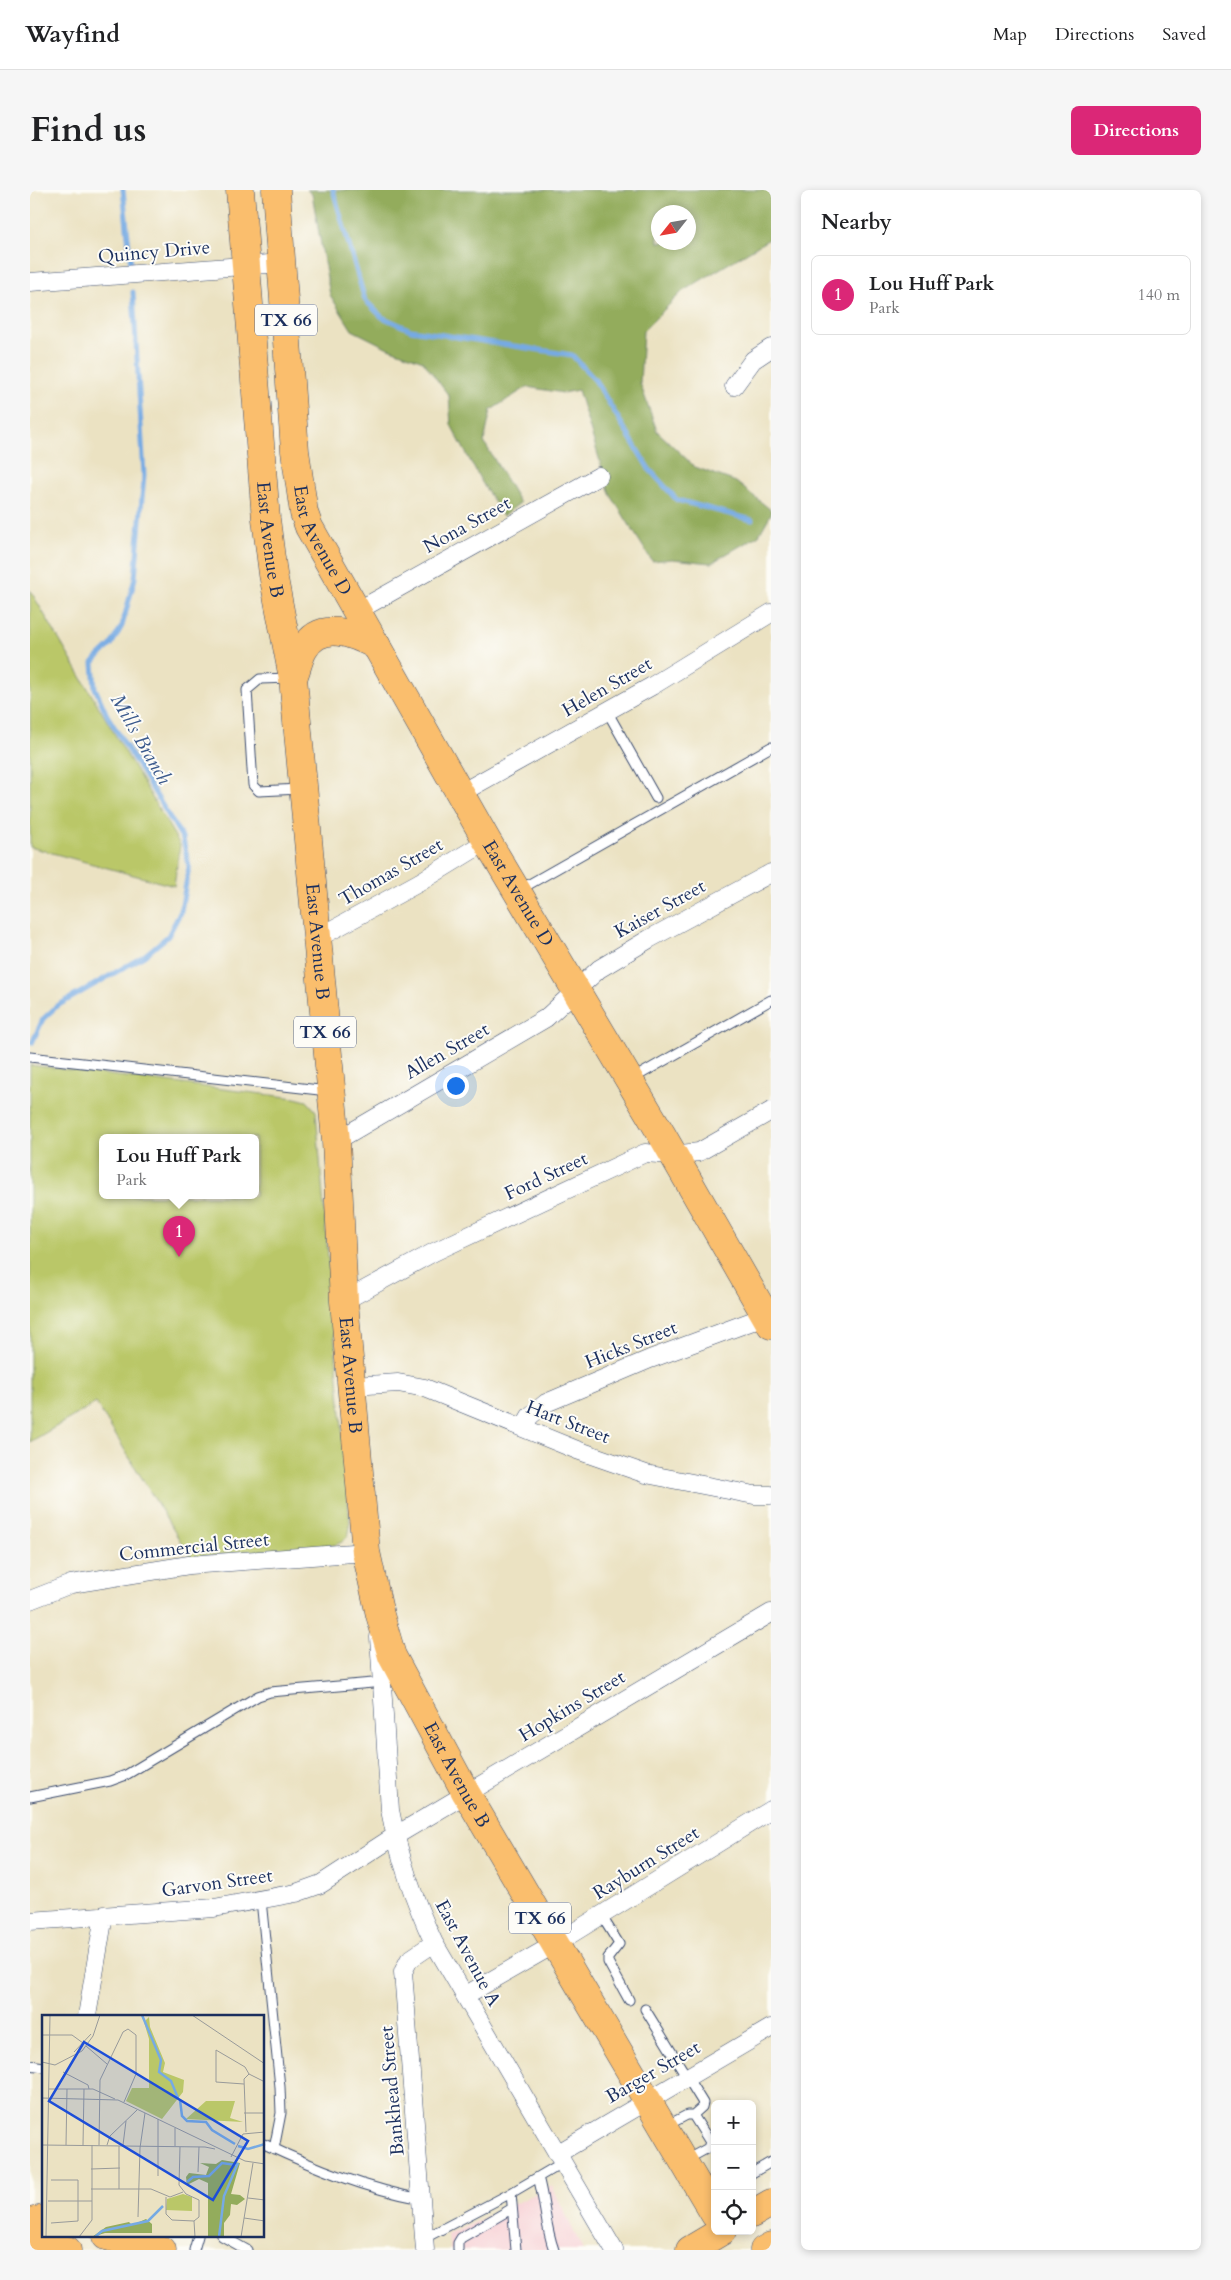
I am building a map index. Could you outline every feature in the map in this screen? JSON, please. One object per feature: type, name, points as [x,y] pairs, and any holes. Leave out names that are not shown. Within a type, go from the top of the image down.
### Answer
[{"type":"main road","name":"TX 66","points":[[240,190],[246,265]]},
{"type":"main road","name":"TX 66","points":[[276,190],[282,263]]},
{"type":"main road","name":"East Avenue D","points":[[282,263],[295,451],[304,513],[309,527],[487,841],[768,1320]]},
{"type":"main road","name":"East Avenue B","points":[[246,265],[273,574],[293,678],[336,1141],[344,1301],[353,1386],[366,1552],[380,1615],[392,1656],[392,1681],[466,1793],[711,2208]]},
{"type":"main road","points":[[293,678],[304,648],[314,638],[326,632],[342,631],[359,636],[377,646]]},
{"type":"main road","points":[[756,2212],[771,2203]]},
{"type":"main road","points":[[30,2222],[42,2232]]},
{"type":"main road","points":[[690,2250],[716,2235]]},
{"type":"main road","points":[[726,2235],[735,2250]]},
{"type":"main road","points":[[114,2238],[162,2250]]},
{"type":"main road","points":[[151,2238],[177,2250]]},
{"type":"main road","points":[[764,2250],[771,2246]]},
{"type":"street","name":"Quincy Drive","points":[[30,282],[282,263]]},
{"type":"street","points":[[734,386],[753,360],[771,348]]},
{"type":"street","name":"Nona Street","points":[[356,611],[599,476]]},
{"type":"street","name":"Helen Street","points":[[461,793],[607,712],[771,613]]},
{"type":"street","name":"Thomas Street","points":[[316,939],[420,882],[487,841]]},
{"type":"street","name":"Kaiser Street","points":[[574,990],[599,969],[649,938],[771,873]]},
{"type":"street","name":"Allen Street","points":[[336,1141],[546,1018],[574,990]]},
{"type":"street","name":"Ford Street","points":[[344,1301],[434,1252],[645,1153],[672,1155],[699,1152],[771,1111]]},
{"type":"street","name":"Hicks Street","points":[[523,1428],[530,1416],[546,1403],[650,1360],[768,1320]]},
{"type":"street","name":"Hart Street","points":[[353,1386],[398,1383],[425,1388],[577,1450],[646,1474],[705,1487],[754,1495],[771,1495]]},
{"type":"street","name":"Commercial Street","points":[[30,1600],[71,1584],[188,1565],[366,1552]]},
{"type":"street","name":"Hopkins Street","points":[[395,1836],[771,1613]]},
{"type":"street","name":"East Avenue A","points":[[392,1681],[390,1810],[395,1836],[419,1910],[434,1944],[614,2250]]},
{"type":"street","name":"Rayburn Street","points":[[466,1996],[555,1944],[771,1810]]},
{"type":"street","name":"Garvon Street","points":[[30,1921],[214,1908],[296,1893],[321,1884],[395,1836]]},
{"type":"street","points":[[87,2015],[104,1915]]},
{"type":"street","name":"Bankhead Street","points":[[425,2244],[404,1972],[409,1960],[434,1944]]},
{"type":"street","name":"Barger Street","points":[[560,2159],[648,2100],[771,2028]]},
{"type":"lane","points":[[293,678],[260,678],[247,690],[253,785],[259,790],[303,789]]},
{"type":"lane","points":[[607,712],[656,798]]},
{"type":"lane","points":[[517,892],[771,747]]},
{"type":"lane","points":[[629,1081],[771,1000]]},
{"type":"lane","points":[[30,1056],[331,1092]]},
{"type":"lane","points":[[30,1797],[110,1781],[126,1775],[258,1696],[270,1692],[392,1681]]},
{"type":"lane","points":[[261,1900],[280,2087],[281,2113],[274,2149]]},
{"type":"lane","points":[[601,1915],[619,1944],[608,1958],[608,1962],[630,2000]]},
{"type":"lane","points":[[645,2009],[703,2103],[702,2107],[693,2115],[687,2115],[664,2127]]},
{"type":"lane","points":[[684,2161],[708,2148],[710,2142],[693,2115]]},
{"type":"lane","points":[[265,2144],[308,2164],[352,2180],[400,2195],[422,2198]]},
{"type":"lane","points":[[425,2244],[538,2177],[560,2159]]},
{"type":"lane","points":[[756,2171],[771,2162]]},
{"type":"lane","points":[[538,2177],[544,2197],[550,2238],[554,2250]]},
{"type":"lane","points":[[510,2193],[516,2250]]},
{"type":"lane","points":[[458,2250],[458,2243],[461,2238],[511,2209]]},
{"type":"lane","points":[[225,2238],[236,2247],[247,2250]]},
{"type":"shaded area","points":[[552,2186],[583,2250],[450,2250],[448,2235]]},
{"type":"green space","points":[[307,190],[771,190],[771,238],[683,291],[643,331],[640,383],[657,431],[695,467],[736,482],[771,510],[771,514],[759,535],[711,563],[672,559],[652,561],[610,494],[578,390],[563,393],[527,387],[491,410],[484,442],[520,503],[503,516],[481,481],[451,425],[449,396],[423,361],[388,348],[352,330],[330,295],[312,194]]},
{"type":"green space","points":[[30,590],[180,845],[174,886],[30,847]]},
{"type":"green space","points":[[30,1065],[307,1101],[316,1111],[350,1524],[347,1538],[335,1545],[190,1557],[96,1403],[30,1442]]},
{"type":"waterway","name":"Mills Branch","points":[[123,190],[131,265]]},
{"type":"waterway","points":[[333,190],[365,300],[382,317],[411,330],[572,355],[595,380],[649,469],[677,500],[752,520]]},
{"type":"waterway","name":"Mills Branch","points":[[32,1043],[43,1019],[57,1006],[144,956],[168,936],[181,911],[189,867],[183,839],[107,715],[95,688],[93,663],[111,645],[122,626],[135,578],[144,475],[133,292]]},
{"type":"place","name":"Lou Huff Park","points":[[179,1257]]}]
